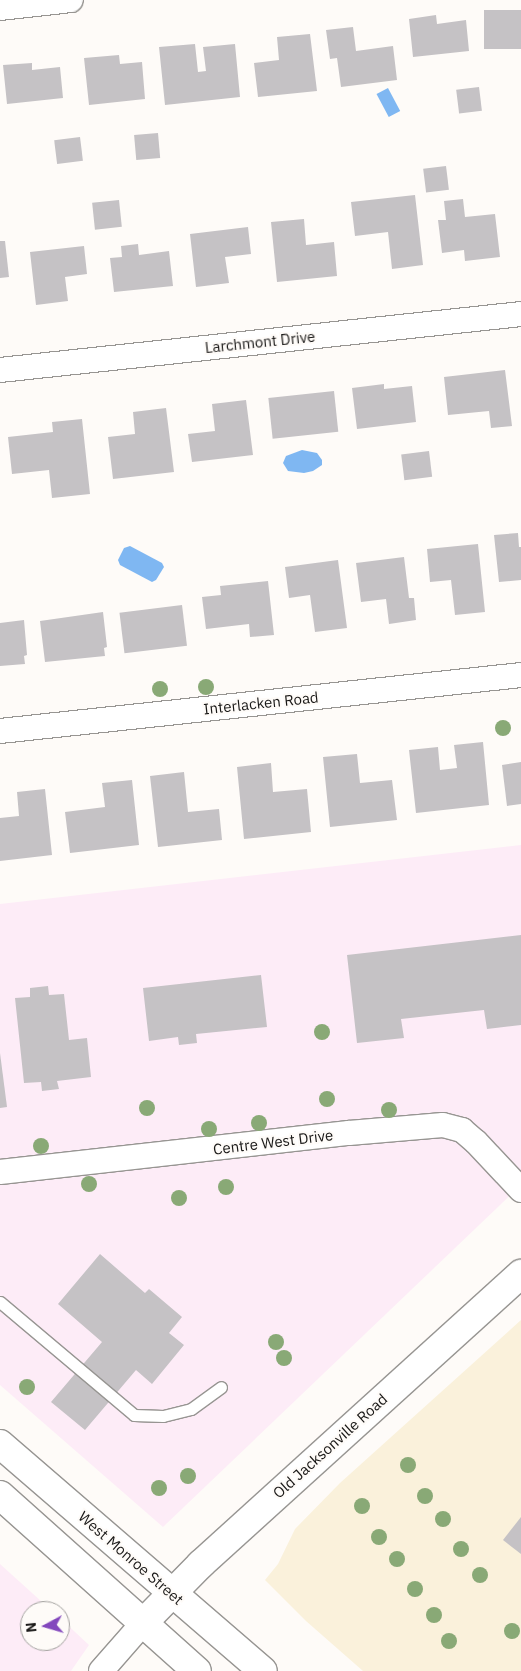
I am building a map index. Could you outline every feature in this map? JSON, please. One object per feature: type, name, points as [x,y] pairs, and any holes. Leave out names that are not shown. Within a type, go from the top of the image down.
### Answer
[{"type":"street","points":[[0,8],[71,0]]},
{"type":"street","name":"Larchmont Drive","points":[[0,370],[521,314]]},
{"type":"street","name":"Interlacken Road","points":[[0,731],[521,675]]},
{"type":"street","name":"Centre West Drive","points":[[0,1172],[349,1133],[443,1125],[462,1130],[476,1142],[521,1190]]},
{"type":"street","name":"Old Jacksonville Road","points":[[143,1623],[172,1592],[521,1274]]},
{"type":"street","name":"West Monroe Street","points":[[0,1444],[263,1671]]},
{"type":"street","points":[[0,1494],[197,1671]]},
{"type":"street","points":[[100,1671],[143,1623]]},
{"type":"lane","points":[[0,1302],[134,1415],[163,1416],[191,1409],[221,1387]]},
{"type":"shaded area","points":[[521,845],[521,1185],[163,1527],[0,1385],[0,904]]},
{"type":"shaded area","points":[[521,1320],[521,1671],[363,1671],[306,1621],[265,1580],[278,1564],[295,1529],[340,1483]]},
{"type":"shaded area","points":[[0,1564],[41,1601],[20,1601],[20,1651],[70,1651],[70,1627],[89,1645],[71,1671],[0,1671]]},
{"type":"water","points":[[388,88],[400,111],[389,117],[377,94]]},
{"type":"water","points":[[302,450],[317,453],[322,460],[322,465],[313,471],[304,473],[288,471],[283,463],[286,456]]},
{"type":"water","points":[[130,546],[162,563],[164,567],[156,580],[152,582],[120,565],[118,560],[124,548]]},
{"type":"building","points":[[484,10],[521,10],[521,49],[484,49]]},
{"type":"building","points":[[436,15],[437,24],[466,20],[469,51],[413,57],[409,19]]},
{"type":"building","points":[[353,27],[356,51],[393,46],[397,80],[341,87],[337,58],[330,59],[326,30]]},
{"type":"building","points":[[310,34],[317,91],[258,97],[254,63],[279,60],[277,37]]},
{"type":"building","points":[[195,44],[198,72],[206,71],[203,47],[235,44],[240,97],[165,105],[159,47]]},
{"type":"building","points":[[119,55],[120,64],[142,62],[145,99],[89,105],[84,58]]},
{"type":"building","points":[[32,63],[32,70],[60,67],[63,98],[7,104],[3,65]]},
{"type":"building","points":[[479,87],[482,111],[459,114],[456,90]]},
{"type":"building","points":[[158,133],[160,158],[136,160],[134,135]]},
{"type":"building","points":[[80,137],[83,161],[57,164],[54,140]]},
{"type":"building","points":[[446,166],[449,190],[426,193],[423,169]]},
{"type":"building","points":[[415,195],[423,265],[392,269],[388,232],[355,236],[351,202]]},
{"type":"building","points":[[463,199],[465,217],[495,214],[500,257],[465,261],[464,250],[442,253],[438,220],[446,220],[444,201]]},
{"type":"building","points":[[119,200],[122,227],[95,230],[92,203]]},
{"type":"building","points":[[304,219],[306,245],[334,242],[337,276],[277,282],[271,222]]},
{"type":"building","points":[[248,227],[251,254],[225,257],[229,283],[196,287],[190,234]]},
{"type":"building","points":[[0,241],[5,241],[9,277],[0,278]]},
{"type":"building","points":[[138,244],[139,255],[169,251],[173,286],[114,292],[110,258],[122,257],[121,246]]},
{"type":"building","points":[[84,246],[87,274],[65,277],[68,301],[36,305],[30,252]]},
{"type":"building","points":[[505,370],[512,426],[491,428],[489,411],[448,415],[444,377]]},
{"type":"building","points":[[384,384],[384,389],[412,386],[416,422],[357,429],[352,388]]},
{"type":"building","points":[[334,391],[338,432],[273,439],[268,398]]},
{"type":"building","points":[[246,400],[253,455],[192,462],[188,434],[215,431],[212,404]]},
{"type":"building","points":[[166,408],[174,472],[113,479],[108,437],[135,434],[133,412]]},
{"type":"building","points":[[82,419],[90,494],[52,498],[49,470],[12,474],[8,437],[53,432],[52,422]]},
{"type":"building","points":[[429,451],[432,477],[404,480],[401,454]]},
{"type":"building","points":[[518,533],[519,547],[521,547],[521,580],[499,582],[494,535]]},
{"type":"building","points":[[478,544],[485,612],[455,615],[451,580],[430,582],[427,549]]},
{"type":"building","points":[[404,557],[409,598],[414,598],[416,620],[389,624],[386,599],[361,602],[356,563]]},
{"type":"building","points":[[338,560],[347,628],[315,632],[310,595],[289,598],[285,567]]},
{"type":"building","points":[[268,581],[274,635],[250,637],[249,624],[206,629],[202,597],[221,595],[220,586]]},
{"type":"building","points":[[182,605],[187,646],[124,653],[119,613]]},
{"type":"building","points":[[103,612],[107,647],[104,648],[105,656],[45,662],[40,621]]},
{"type":"building","points":[[24,620],[27,655],[24,656],[25,664],[0,666],[0,623]]},
{"type":"building","points":[[483,742],[489,805],[416,813],[409,750],[438,747],[440,770],[457,768],[454,745]]},
{"type":"building","points":[[357,754],[360,783],[392,780],[397,820],[330,827],[323,757]]},
{"type":"building","points":[[521,762],[521,804],[507,806],[502,765]]},
{"type":"building","points":[[271,763],[273,792],[307,789],[311,832],[244,839],[237,767]]},
{"type":"building","points":[[184,772],[188,812],[219,809],[222,840],[158,847],[150,776]]},
{"type":"building","points":[[132,780],[139,845],[70,853],[65,812],[105,807],[102,783]]},
{"type":"building","points":[[45,789],[52,855],[0,861],[0,818],[19,816],[17,792]]},
{"type":"building","points":[[521,935],[521,1025],[487,1029],[484,1010],[401,1019],[404,1038],[357,1043],[347,955]]},
{"type":"building","points":[[261,975],[267,1027],[196,1034],[197,1043],[179,1045],[178,1037],[149,1041],[143,988]]},
{"type":"building","points":[[48,986],[49,995],[64,994],[69,1040],[87,1038],[91,1077],[57,1081],[59,1089],[42,1091],[41,1082],[24,1083],[15,998],[30,997],[30,988]]},
{"type":"building","points":[[0,1053],[7,1107],[0,1108]]},
{"type":"building","points":[[100,1254],[145,1293],[149,1289],[182,1317],[169,1333],[184,1345],[152,1384],[136,1370],[85,1430],[51,1402],[102,1342],[58,1304]]},
{"type":"building","points":[[521,1517],[521,1554],[503,1540]]}]
